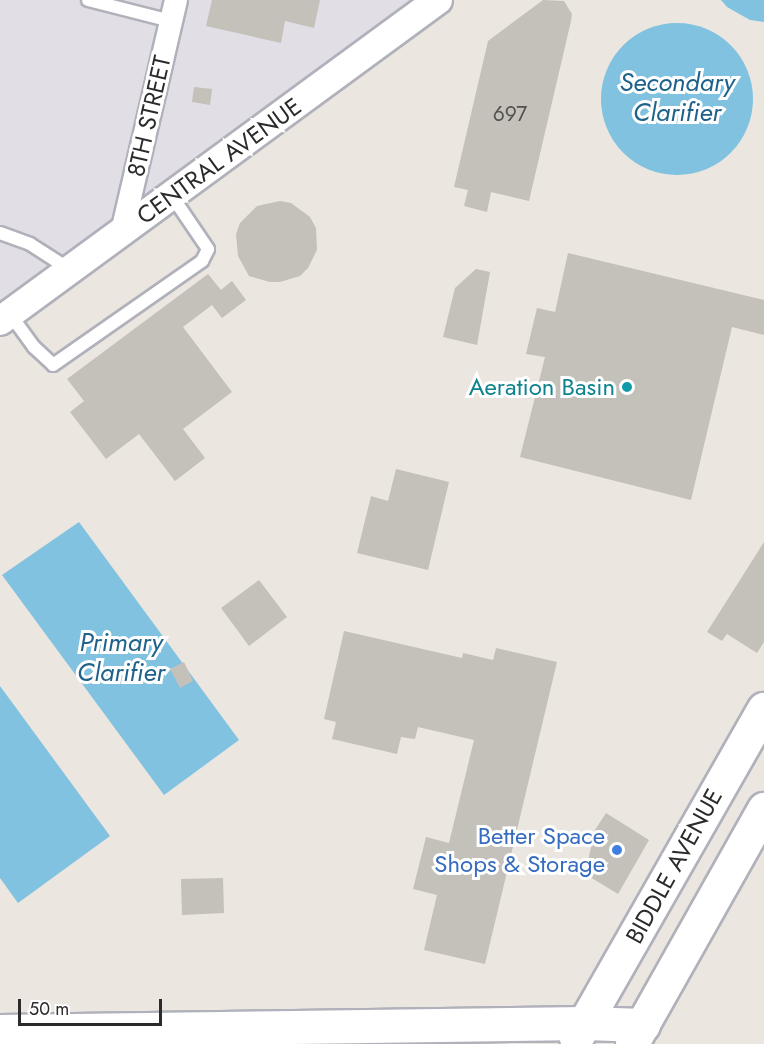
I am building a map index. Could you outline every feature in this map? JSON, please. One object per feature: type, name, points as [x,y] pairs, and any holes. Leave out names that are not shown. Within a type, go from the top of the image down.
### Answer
[{"type":"main road","name":"BIDDLE AVENUE","points":[[579,1033],[764,709]]},
{"type":"main road","points":[[0,1031],[637,1035],[764,809]]},
{"type":"street","name":"CENTRAL AVENUE","points":[[5,317],[433,2]]},
{"type":"street","name":"8TH STREET","points":[[122,232],[173,10]]},
{"type":"lane","points":[[88,0],[173,10]]},
{"type":"lane","points":[[5,317],[53,364],[202,261],[208,249],[172,196]]},
{"type":"lane","points":[[0,233],[30,244],[70,269]]},
{"type":"shaded area","points":[[0,0],[438,0],[0,321]]},
{"type":"water","name":"Secondary Clarifier","points":[[721,0],[764,0],[764,22],[750,20],[727,7]]},
{"type":"water","name":"Secondary Clarifier","points":[[677,23],[706,29],[731,45],[747,70],[753,99],[747,128],[731,153],[706,169],[677,175],[648,169],[623,153],[607,128],[601,99],[607,70],[623,45],[648,29]]},
{"type":"water","name":"Primary Clarifier","points":[[79,522],[239,740],[164,795],[2,575]]},
{"type":"water","name":"Primary Clarifier","points":[[0,686],[110,836],[18,903],[0,878]]},
{"type":"building","points":[[212,0],[320,0],[314,28],[285,21],[281,43],[206,26]]},
{"type":"building","points":[[543,0],[564,1],[572,14],[529,201],[491,192],[487,212],[464,206],[468,190],[454,187],[488,41]]},
{"type":"building","points":[[194,87],[212,89],[210,105],[192,102]]},
{"type":"building","points":[[280,201],[291,203],[310,217],[316,228],[317,250],[308,268],[300,276],[280,282],[270,282],[249,276],[238,256],[236,234],[240,223],[257,206]]},
{"type":"building","name":"Aeration Basin","points":[[568,253],[764,300],[764,335],[732,327],[691,500],[520,457],[545,357],[526,354],[537,308],[555,312]]},
{"type":"building","points":[[476,269],[490,272],[477,345],[443,337],[455,288]]},
{"type":"building","points":[[208,274],[221,290],[232,281],[246,300],[222,318],[212,305],[183,327],[232,392],[183,429],[205,458],[175,481],[139,434],[106,459],[70,412],[84,401],[67,379]]},
{"type":"building","points":[[396,469],[449,482],[428,570],[357,553],[371,496],[388,501]]},
{"type":"building","points":[[764,542],[764,642],[757,653],[727,634],[722,641],[707,632]]},
{"type":"building","points":[[259,580],[287,617],[249,646],[221,608]]},
{"type":"building","points":[[344,631],[462,658],[463,653],[493,660],[496,648],[557,662],[485,964],[424,950],[437,895],[413,889],[426,837],[449,843],[474,740],[418,727],[415,739],[401,737],[397,754],[332,739],[336,722],[324,719]]},
{"type":"building","points":[[184,662],[193,681],[180,688],[170,669]]},
{"type":"building","name":"Better Space Shops & Storage","points":[[606,813],[649,840],[618,894],[585,874],[595,830]]},
{"type":"building","points":[[223,878],[224,913],[182,915],[181,879]]},
{"type":"place","name":"Aeration Basin","points":[[627,387]]},
{"type":"place","name":"Better Space Shops & Storage","points":[[617,850]]}]
